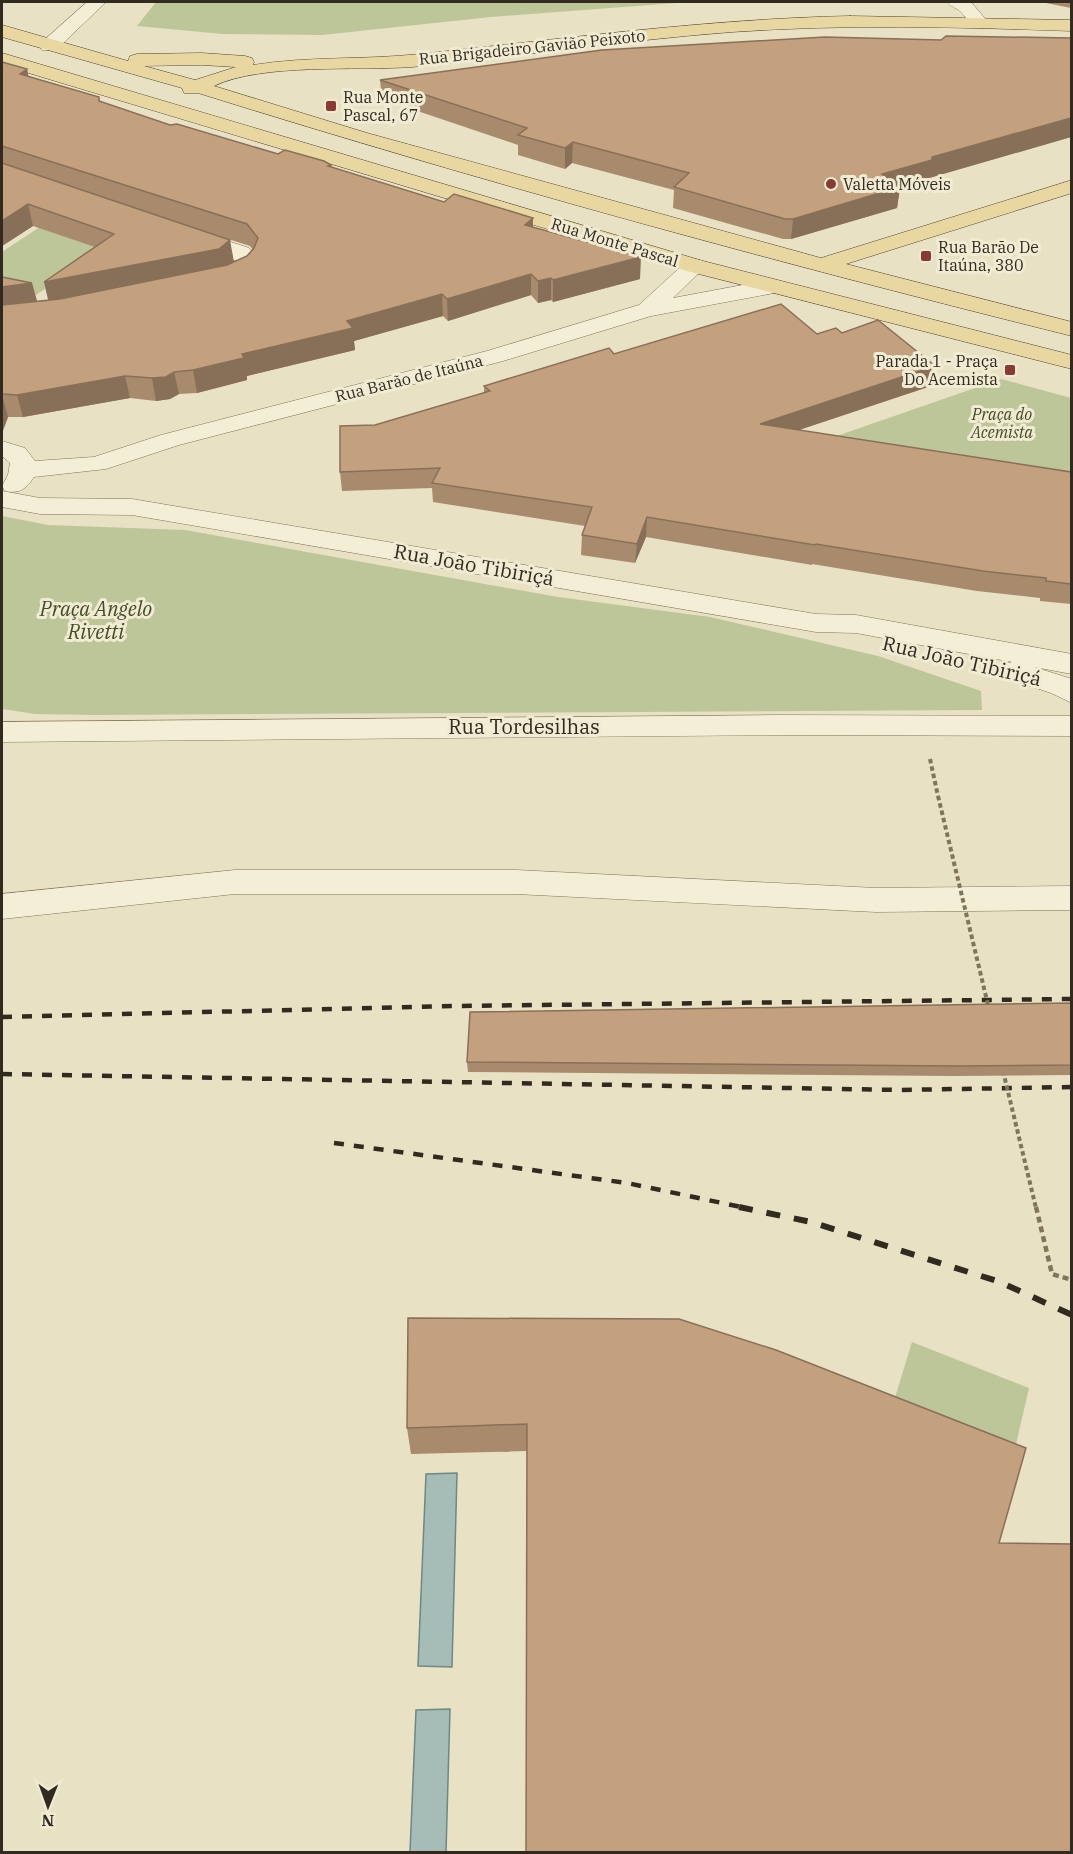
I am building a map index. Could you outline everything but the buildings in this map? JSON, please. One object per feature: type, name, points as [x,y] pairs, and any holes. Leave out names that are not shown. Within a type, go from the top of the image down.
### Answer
[{"type":"main road","name":"Rua Brigadeiro Gavião Peixoto","points":[[163,106],[195,86],[233,74],[285,68],[409,61],[671,32],[777,24],[979,22],[1071,26]]},
{"type":"main road","points":[[2,31],[195,86]]},
{"type":"main road","points":[[2,59],[163,106]]},
{"type":"main road","points":[[100,60],[202,59],[285,68]]},
{"type":"main road","name":"Rua Monte Pascal","points":[[195,86],[360,137],[822,265],[1071,329]]},
{"type":"main road","name":"Rua Monte Pascal","points":[[163,106],[769,287],[1071,362]]},
{"type":"main road","points":[[553,223],[754,266],[791,268],[822,265],[1071,186]]},
{"type":"street","points":[[50,46],[97,2]]},
{"type":"street","points":[[956,2],[964,5],[979,22]]},
{"type":"street","points":[[168,228],[241,253],[248,259],[247,266],[241,273],[230,278],[197,285]]},
{"type":"street","name":"Rua Barão de Itaúna","points":[[647,310],[695,266]]},
{"type":"street","name":"Rua Barão de Itaúna","points":[[90,472],[170,440],[495,356],[647,310],[769,287]]},
{"type":"street","name":"Rua Barão de Itaúna","points":[[13,468],[116,441],[170,440]]},
{"type":"street","name":"Rua João Tibiriçá","points":[[13,468],[90,472],[132,507]]},
{"type":"street","name":"Rua João Tibiriçá","points":[[2,499],[40,506],[132,507],[816,623],[856,624],[1071,664]]},
{"type":"street","name":"Rua João Tibiriçá","points":[[816,623],[856,636],[1023,672],[1061,686],[1071,693]]},
{"type":"street","name":"Rua Tordesilhas","points":[[2,732],[1063,722]]},
{"type":"street","points":[[2,907],[235,882],[516,882],[876,900],[1071,898]]},
{"type":"path","points":[[930,755],[991,1017]]},
{"type":"path","points":[[1002,1064],[1052,1274],[1071,1280]]},
{"type":"green space","points":[[156,2],[690,2],[491,17],[322,35],[223,34],[137,26]]},
{"type":"green space","points":[[73,205],[137,226],[36,295],[2,283],[2,252]]},
{"type":"green space","name":"Praça do Acemista","points":[[1001,379],[1071,398],[1071,477],[828,439]]},
{"type":"green space","name":"Praça Angelo Rivetti","points":[[2,516],[48,525],[185,530],[558,597],[710,617],[878,656],[981,691],[982,710],[95,715],[35,714],[2,709]]},
{"type":"green space","points":[[912,1342],[1029,1388],[1014,1453],[893,1404]]},
{"type":"water","points":[[457,1473],[452,1667],[418,1666],[426,1474]]},
{"type":"water","points":[[450,1709],[446,1852],[410,1852],[416,1710]]},
{"type":"railway","points":[[2,1017],[452,1006],[1072,999]]},
{"type":"railway","points":[[2,1074],[900,1090],[1072,1087]]},
{"type":"railway","points":[[334,1143],[627,1183],[746,1208]]},
{"type":"railway","points":[[739,1207],[811,1222],[1000,1282],[1072,1315]]},
{"type":"place","name":"Rua Monte Pascal, 67","points":[[331,106]]},
{"type":"place","name":"Valetta Móveis","points":[[831,184]]},
{"type":"place","name":"Rua Barão De Itaúna, 380","points":[[926,256]]},
{"type":"place","name":"Parada 1 - Praça Do Acemista","points":[[1010,370]]}]
